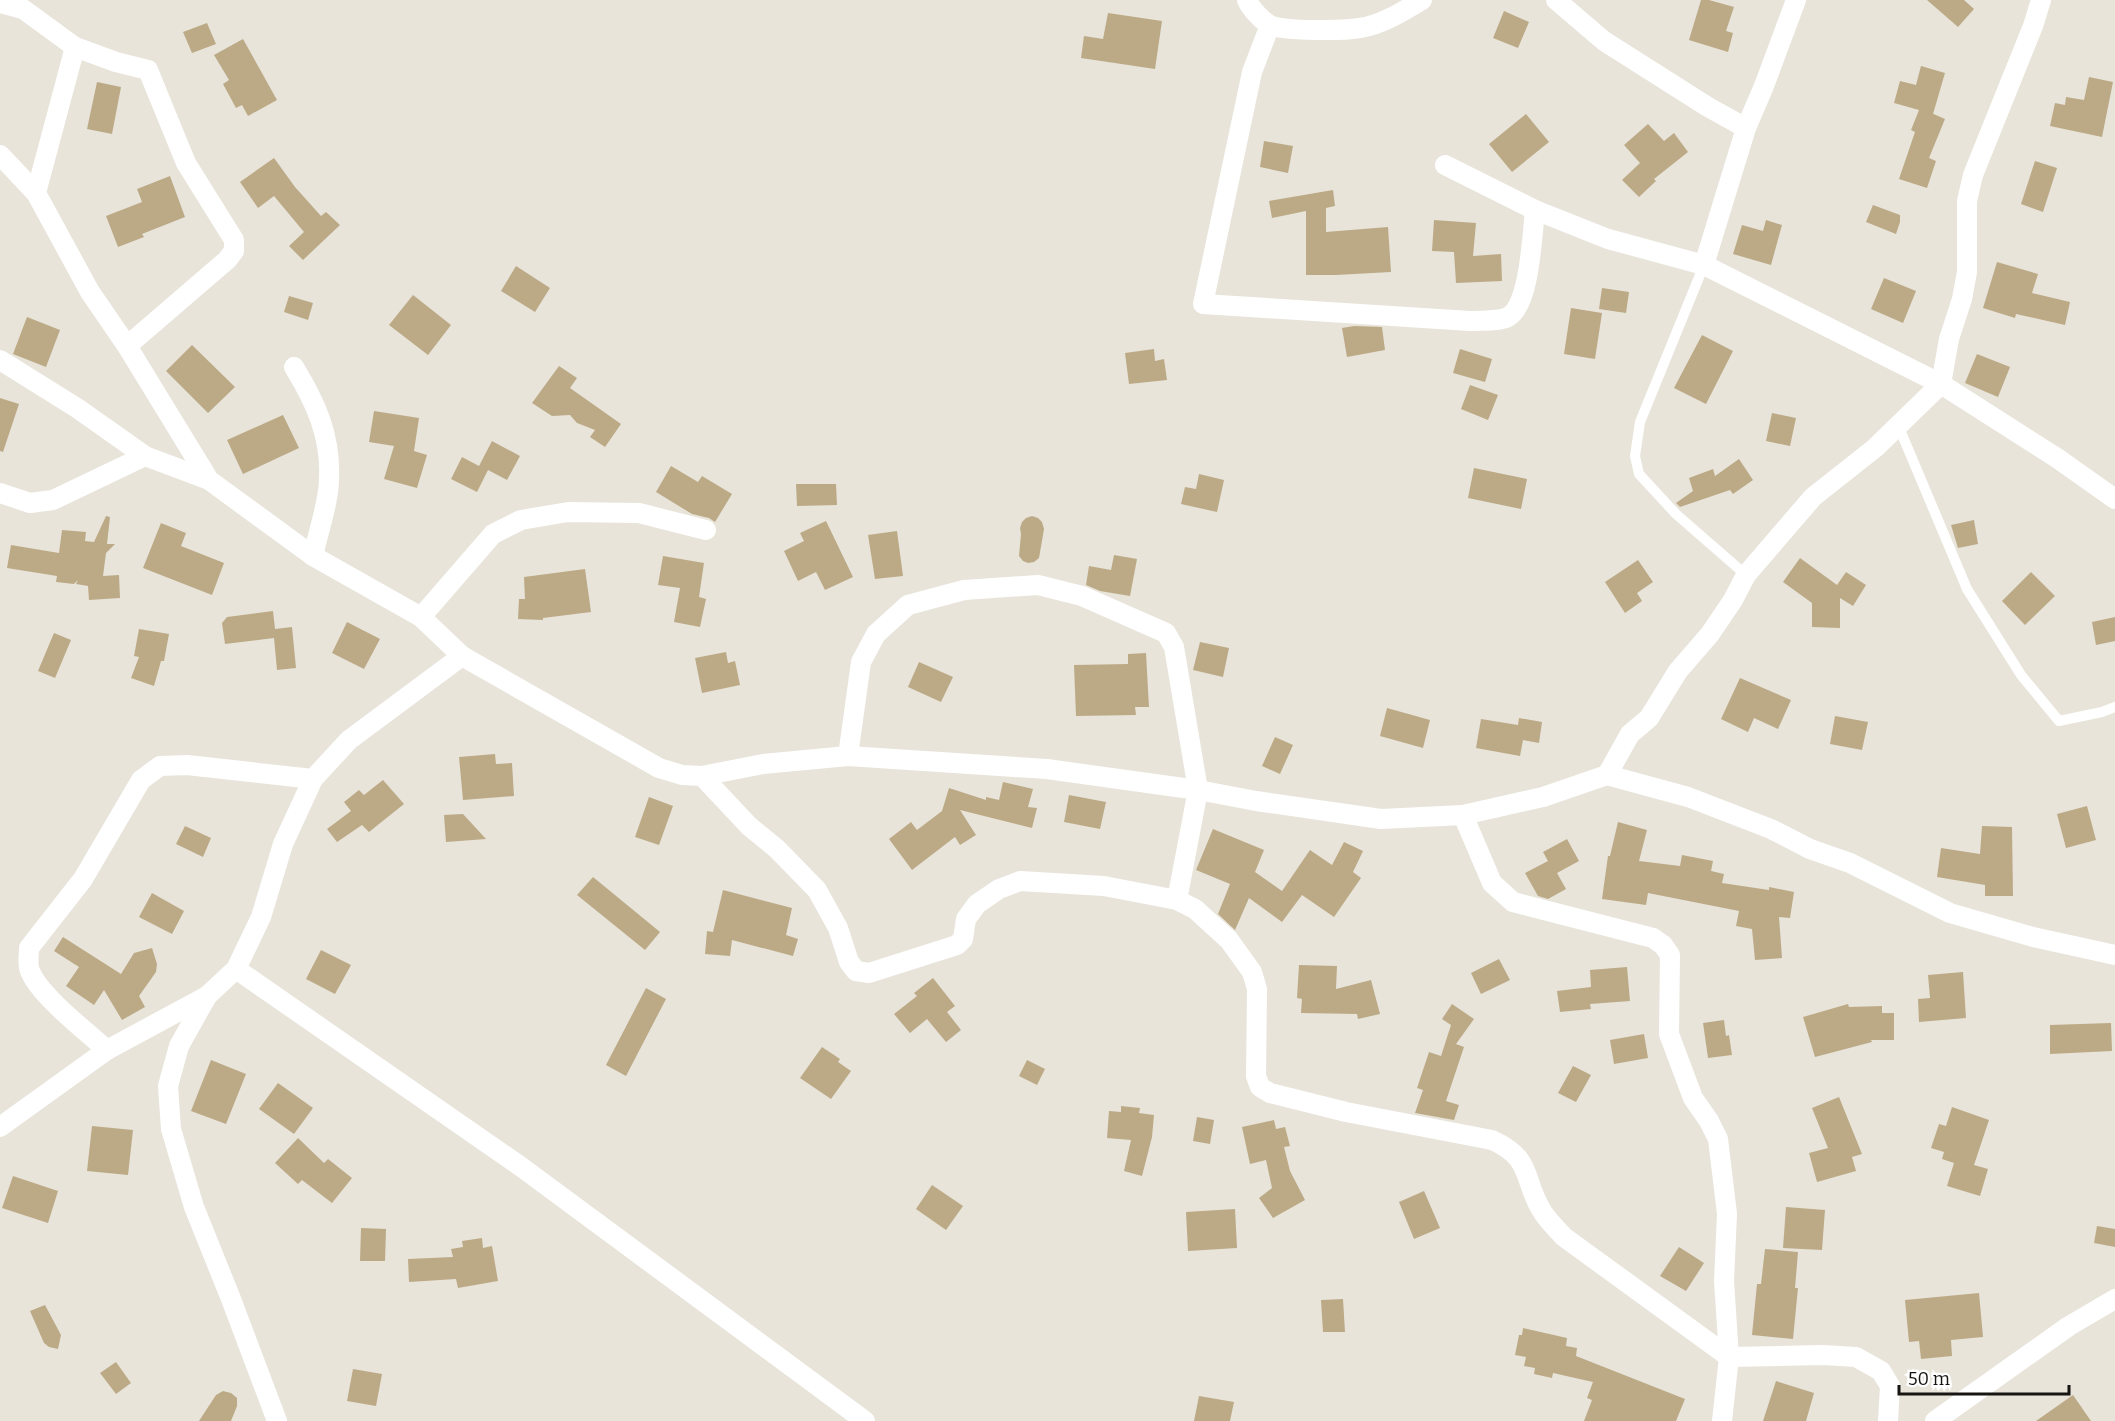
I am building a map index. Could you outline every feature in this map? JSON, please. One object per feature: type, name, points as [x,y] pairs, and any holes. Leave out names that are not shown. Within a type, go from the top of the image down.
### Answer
[{"type":"street","points":[[1247,0],[1249,5],[1270,26],[1318,29],[1361,28],[1397,15],[1422,0]]},
{"type":"street","points":[[1556,0],[1604,41],[1708,107],[1746,128]]},
{"type":"street","points":[[1704,265],[1746,128],[1796,0]]},
{"type":"street","points":[[1607,775],[1630,734],[1649,718],[1678,671],[1710,634],[1733,600],[1746,575],[1813,497],[1848,471],[1941,384],[1949,339],[1962,299],[1967,272],[1967,201],[1973,175],[2033,26],[2041,0]]},
{"type":"street","points":[[0,3],[23,9],[75,47],[116,62],[148,69],[186,163],[234,240],[234,251],[227,260],[127,346]]},
{"type":"street","points":[[1270,26],[1252,72],[1203,304],[1470,321],[1502,319],[1518,308],[1525,287],[1535,210]]},
{"type":"street","points":[[36,193],[75,47]]},
{"type":"street","points":[[0,155],[36,193],[90,292],[127,346],[208,480]]},
{"type":"street","points":[[1445,165],[1535,210],[1608,239],[1704,265],[1941,384],[2115,498]]},
{"type":"street","points":[[0,360],[77,408],[145,456],[208,480],[313,555],[421,617],[462,656],[659,768],[682,775],[702,776],[763,764],[848,756],[1047,769],[1381,819],[1463,815],[1543,797],[1607,775],[1688,797],[1771,830],[1810,849],[1850,863],[1950,914],[2033,937],[2115,955]]},
{"type":"street","points":[[294,367],[312,399],[328,441],[330,481],[313,555]]},
{"type":"street","points":[[0,493],[30,503],[53,500],[145,456]]},
{"type":"street","points":[[421,617],[493,534],[521,520],[568,512],[639,513],[706,530]]},
{"type":"street","points":[[848,756],[861,662],[876,634],[908,605],[964,591],[1038,585],[1082,596],[1166,633],[1174,647],[1198,790],[1177,900]]},
{"type":"street","points":[[0,1127],[107,1050],[207,996],[236,969],[261,917],[283,844],[313,779],[349,740],[462,656]]},
{"type":"street","points":[[107,1050],[47,995],[30,973],[29,948],[83,879],[141,780],[160,766],[187,765],[313,779]]},
{"type":"street","points":[[702,776],[749,826],[777,849],[816,890],[838,928],[849,962],[856,971],[869,973],[957,945],[963,939],[966,919],[976,904],[999,889],[1020,881],[1104,886],[1177,900],[1195,909],[1229,940],[1252,972],[1257,989],[1256,1076],[1260,1087],[1270,1093],[1346,1112],[1492,1140],[1509,1147],[1522,1163],[1542,1211],[1564,1237],[1729,1357],[1823,1355],[1856,1357],[1881,1371],[1890,1386],[1888,1421]]},
{"type":"street","points":[[1463,815],[1492,883],[1513,902],[1653,938],[1663,945],[1670,955],[1669,1034],[1693,1098],[1718,1139],[1727,1214],[1724,1281],[1729,1357],[1722,1421]]},
{"type":"street","points":[[236,969],[520,1166],[865,1421]]},
{"type":"street","points":[[207,996],[179,1046],[168,1086],[171,1129],[194,1207],[277,1421]]},
{"type":"street","points":[[1935,1421],[2069,1326],[2115,1299]]},
{"type":"lane","points":[[1704,265],[1640,422],[1635,456],[1639,474],[1677,514],[1746,575]]},
{"type":"lane","points":[[1898,425],[1967,589],[2021,675],[2059,721],[2115,707]]},
{"type":"building","points":[[1701,0],[1734,7],[1726,31],[1733,33],[1728,52],[1689,40]]},
{"type":"building","points":[[1927,0],[1964,0],[1974,9],[1958,27]]},
{"type":"building","points":[[1504,11],[1529,22],[1518,48],[1493,38]]},
{"type":"building","points":[[1108,13],[1162,21],[1155,69],[1081,58],[1084,36],[1103,39]]},
{"type":"building","points":[[207,23],[216,44],[192,53],[183,32]]},
{"type":"building","points":[[243,39],[277,100],[248,116],[242,105],[236,108],[223,84],[229,80],[214,55]]},
{"type":"building","points":[[1921,66],[1945,73],[1933,114],[1945,119],[1929,158],[1936,161],[1927,188],[1899,179],[1915,132],[1911,130],[1919,110],[1894,103],[1900,81],[1916,85]]},
{"type":"building","points":[[2089,77],[2113,82],[2102,137],[2050,126],[2055,103],[2065,105],[2066,97],[2084,100]]},
{"type":"building","points":[[97,82],[121,87],[112,134],[87,129]]},
{"type":"building","points":[[1526,114],[1549,142],[1512,172],[1489,144]]},
{"type":"building","points":[[1648,124],[1664,141],[1674,133],[1688,152],[1654,179],[1656,181],[1639,197],[1622,180],[1640,163],[1624,145]]},
{"type":"building","points":[[1264,141],[1293,146],[1288,173],[1260,167]]},
{"type":"building","points":[[274,158],[295,187],[321,216],[326,212],[340,225],[303,260],[289,246],[304,232],[274,196],[258,208],[240,182]]},
{"type":"building","points":[[2035,161],[2057,168],[2043,212],[2021,204]]},
{"type":"building","points":[[170,176],[185,217],[142,234],[144,237],[118,247],[106,216],[142,202],[137,189]]},
{"type":"building","points":[[1333,190],[1335,206],[1326,208],[1326,232],[1388,227],[1391,272],[1306,275],[1306,211],[1272,218],[1269,201]]},
{"type":"building","points":[[1873,205],[1900,215],[1896,234],[1866,222]]},
{"type":"building","points":[[1434,220],[1476,223],[1473,256],[1501,254],[1502,281],[1456,283],[1454,252],[1432,251]]},
{"type":"building","points":[[1766,220],[1782,225],[1771,265],[1733,254],[1742,225],[1763,231]]},
{"type":"building","points":[[1997,262],[2038,274],[2032,293],[2070,302],[2065,325],[2016,314],[2015,318],[1983,308]]},
{"type":"building","points":[[516,266],[550,288],[535,312],[501,291]]},
{"type":"building","points":[[1884,278],[1916,291],[1903,323],[1871,309]]},
{"type":"building","points":[[1602,288],[1629,292],[1626,313],[1599,309]]},
{"type":"building","points":[[413,295],[451,325],[428,355],[389,325]]},
{"type":"building","points":[[289,296],[313,303],[308,320],[284,312]]},
{"type":"building","points":[[1571,308],[1602,313],[1595,359],[1564,354]]},
{"type":"building","points":[[27,317],[60,330],[46,367],[13,354]]},
{"type":"building","points":[[1382,327],[1385,350],[1347,357],[1342,328]]},
{"type":"building","points":[[1702,335],[1733,351],[1706,404],[1674,388]]},
{"type":"building","points":[[192,345],[235,387],[208,413],[166,371]]},
{"type":"building","points":[[1154,349],[1155,361],[1164,359],[1167,380],[1129,384],[1125,353]]},
{"type":"building","points":[[1460,349],[1492,359],[1485,382],[1453,373]]},
{"type":"building","points":[[1977,354],[2010,367],[1998,397],[1965,383]]},
{"type":"building","points":[[559,366],[577,378],[570,388],[621,424],[605,447],[590,437],[595,430],[577,423],[570,415],[552,416],[532,403]]},
{"type":"building","points":[[1470,385],[1498,395],[1488,420],[1461,409]]},
{"type":"building","points":[[0,398],[19,404],[3,452],[0,451]]},
{"type":"building","points":[[374,411],[419,418],[414,451],[427,455],[417,488],[384,479],[394,446],[369,442]]},
{"type":"building","points":[[1772,413],[1796,418],[1790,446],[1766,441]]},
{"type":"building","points":[[283,415],[299,448],[243,474],[227,440]]},
{"type":"building","points":[[492,441],[520,456],[507,480],[488,470],[477,492],[451,479],[462,457],[479,466]]},
{"type":"building","points":[[1739,459],[1753,480],[1733,494],[1730,490],[1680,507],[1676,503],[1693,491],[1689,478],[1713,469],[1715,476]]},
{"type":"building","points":[[671,466],[698,482],[702,476],[732,494],[715,522],[709,518],[692,514],[656,492]]},
{"type":"building","points":[[1474,468],[1527,479],[1521,509],[1468,498]]},
{"type":"building","points":[[1199,474],[1224,480],[1217,512],[1181,504],[1185,487],[1196,489]]},
{"type":"building","points":[[796,484],[836,484],[837,505],[797,506]]},
{"type":"building","points":[[106,516],[110,517],[107,544],[115,544],[106,553],[103,576],[119,575],[120,598],[89,600],[88,586],[76,584],[78,580],[74,584],[56,582],[57,576],[7,568],[11,545],[59,553],[62,530],[86,532],[85,541],[94,542]]},
{"type":"building","points":[[1032,516],[1042,522],[1044,529],[1039,558],[1028,563],[1019,556],[1020,528],[1026,518]]},
{"type":"building","points":[[1974,520],[1978,544],[1958,548],[1951,525]]},
{"type":"building","points":[[826,521],[853,577],[825,590],[816,572],[798,581],[784,551],[804,541],[800,533]]},
{"type":"building","points":[[161,523],[186,533],[181,546],[224,563],[212,595],[143,568]]},
{"type":"building","points":[[897,531],[903,576],[875,579],[868,535]]},
{"type":"building","points":[[1114,555],[1137,559],[1130,596],[1100,591],[1086,585],[1089,566],[1111,570]]},
{"type":"building","points":[[663,556],[704,563],[699,597],[706,599],[700,627],[674,622],[680,588],[658,585]]},
{"type":"building","points":[[1800,558],[1837,585],[1846,572],[1866,585],[1853,606],[1840,598],[1840,628],[1812,627],[1812,603],[1783,582]]},
{"type":"building","points":[[1638,560],[1653,582],[1637,593],[1642,601],[1625,613],[1605,582]]},
{"type":"building","points":[[585,569],[591,612],[543,618],[543,620],[518,619],[519,599],[525,599],[524,577]]},
{"type":"building","points":[[2031,572],[2055,596],[2025,625],[2002,601]]},
{"type":"building","points":[[273,611],[275,629],[292,627],[296,668],[277,670],[274,638],[225,644],[222,623],[227,617]]},
{"type":"building","points":[[2115,617],[2115,641],[2096,645],[2092,622]]},
{"type":"building","points":[[347,622],[380,639],[364,669],[332,653]]},
{"type":"building","points":[[139,629],[169,634],[164,661],[161,661],[154,686],[131,678],[139,657],[134,656]]},
{"type":"building","points":[[54,633],[71,640],[55,678],[38,671]]},
{"type":"building","points":[[1200,642],[1229,648],[1223,677],[1193,670]]},
{"type":"building","points":[[726,652],[728,663],[735,661],[740,685],[702,693],[695,658]]},
{"type":"building","points":[[1146,653],[1149,707],[1135,707],[1136,715],[1076,716],[1074,665],[1128,664],[1128,654]]},
{"type":"building","points":[[919,662],[953,677],[941,702],[908,687]]},
{"type":"building","points":[[1740,678],[1791,700],[1778,729],[1754,718],[1748,732],[1721,719]]},
{"type":"building","points":[[1387,708],[1430,720],[1423,748],[1380,736]]},
{"type":"building","points":[[1835,716],[1868,722],[1862,750],[1830,744]]},
{"type":"building","points":[[1519,718],[1542,722],[1539,743],[1523,740],[1520,756],[1476,748],[1481,719],[1518,725]]},
{"type":"building","points":[[1275,737],[1293,745],[1280,774],[1262,766]]},
{"type":"building","points":[[495,754],[496,764],[512,763],[514,796],[463,800],[459,757]]},
{"type":"building","points":[[383,780],[404,804],[369,832],[362,825],[337,842],[327,829],[351,811],[344,802],[359,790],[364,795]]},
{"type":"building","points":[[1003,782],[1033,789],[1028,807],[1037,808],[1032,828],[960,810],[976,835],[960,845],[955,837],[912,870],[889,839],[911,822],[917,830],[942,811],[949,788],[986,800],[986,797],[999,800]]},
{"type":"building","points":[[1069,795],[1106,802],[1100,829],[1064,822]]},
{"type":"building","points":[[649,797],[673,806],[659,845],[635,837]]},
{"type":"building","points":[[2087,806],[2096,840],[2066,848],[2057,814]]},
{"type":"building","points":[[463,814],[486,839],[446,842],[444,815]]},
{"type":"building","points":[[1618,822],[1647,830],[1639,861],[1680,866],[1682,855],[1713,861],[1711,871],[1724,874],[1722,883],[1769,890],[1769,887],[1794,892],[1790,918],[1779,917],[1782,958],[1755,960],[1752,929],[1736,926],[1739,911],[1648,893],[1646,905],[1602,899],[1608,856],[1610,856]]},
{"type":"building","points":[[185,826],[211,838],[203,857],[176,844]]},
{"type":"building","points":[[1982,826],[2012,827],[2013,896],[1985,896],[1985,885],[1937,877],[1941,848],[1980,854]]},
{"type":"building","points":[[1213,829],[1264,850],[1255,872],[1282,891],[1310,850],[1332,865],[1344,842],[1363,851],[1353,872],[1361,878],[1334,917],[1302,895],[1282,922],[1249,898],[1235,930],[1218,914],[1230,884],[1196,870]]},
{"type":"building","points":[[1567,839],[1579,861],[1557,873],[1566,889],[1548,899],[1538,896],[1525,873],[1548,861],[1543,852]]},
{"type":"building","points":[[593,877],[660,932],[645,950],[577,895]]},
{"type":"building","points":[[723,890],[792,908],[786,935],[798,939],[793,956],[732,940],[730,956],[705,954],[707,931],[713,932]]},
{"type":"building","points":[[152,893],[184,911],[172,934],[139,917]]},
{"type":"building","points":[[63,937],[121,974],[134,953],[152,948],[157,964],[156,972],[139,996],[145,1007],[122,1020],[104,990],[94,1005],[66,986],[79,967],[54,951]]},
{"type":"building","points":[[321,950],[351,965],[335,994],[306,979]]},
{"type":"building","points":[[1499,959],[1510,980],[1481,994],[1471,973]]},
{"type":"building","points":[[1299,965],[1337,966],[1336,989],[1371,980],[1380,1014],[1358,1019],[1357,1014],[1301,1013],[1302,999],[1297,998]]},
{"type":"building","points":[[1627,967],[1630,1001],[1590,1004],[1591,1009],[1560,1012],[1557,991],[1591,987],[1590,970]]},
{"type":"building","points":[[1963,972],[1966,1018],[1919,1022],[1918,999],[1930,998],[1928,975]]},
{"type":"building","points":[[933,978],[955,1006],[947,1012],[961,1030],[946,1042],[927,1019],[910,1033],[894,1014],[917,996],[914,993]]},
{"type":"building","points":[[646,988],[666,999],[626,1076],[606,1065]]},
{"type":"building","points":[[1452,1004],[1474,1019],[1456,1044],[1464,1047],[1446,1101],[1459,1105],[1454,1120],[1415,1113],[1423,1090],[1417,1088],[1429,1052],[1441,1056],[1451,1025],[1442,1019]]},
{"type":"building","points":[[1848,1004],[1849,1007],[1882,1006],[1882,1013],[1894,1013],[1894,1040],[1871,1040],[1872,1042],[1815,1057],[1803,1017]]},
{"type":"building","points":[[1724,1020],[1732,1055],[1708,1058],[1703,1023]]},
{"type":"building","points":[[2111,1023],[2112,1051],[2050,1054],[2050,1025]]},
{"type":"building","points":[[1644,1034],[1648,1058],[1614,1064],[1610,1040]]},
{"type":"building","points":[[822,1047],[840,1059],[838,1062],[851,1071],[831,1099],[800,1078]]},
{"type":"building","points":[[211,1060],[246,1074],[226,1124],[191,1111]]},
{"type":"building","points":[[1027,1060],[1045,1069],[1037,1085],[1019,1076]]},
{"type":"building","points":[[1573,1066],[1591,1075],[1576,1102],[1558,1093]]},
{"type":"building","points":[[278,1083],[313,1108],[294,1134],[259,1109]]},
{"type":"building","points":[[1839,1097],[1862,1154],[1852,1157],[1856,1171],[1817,1182],[1809,1153],[1828,1148],[1812,1108]]},
{"type":"building","points":[[1121,1106],[1140,1108],[1139,1113],[1154,1115],[1152,1137],[1142,1176],[1124,1171],[1131,1140],[1107,1138],[1109,1111],[1121,1112]]},
{"type":"building","points":[[1952,1107],[1989,1120],[1974,1165],[1988,1169],[1980,1196],[1947,1186],[1954,1163],[1942,1159],[1944,1152],[1931,1148],[1939,1124],[1946,1126]]},
{"type":"building","points":[[1197,1117],[1214,1120],[1210,1144],[1193,1141]]},
{"type":"building","points":[[1274,1120],[1276,1129],[1285,1127],[1290,1146],[1284,1147],[1290,1171],[1305,1200],[1273,1218],[1259,1198],[1272,1188],[1266,1160],[1250,1164],[1242,1127]]},
{"type":"building","points":[[92,1126],[133,1130],[128,1175],[87,1171]]},
{"type":"building","points":[[298,1138],[324,1163],[328,1159],[352,1178],[332,1203],[302,1180],[298,1184],[275,1163]]},
{"type":"building","points":[[13,1176],[58,1191],[48,1223],[2,1208]]},
{"type":"building","points":[[932,1185],[963,1206],[946,1230],[916,1209]]},
{"type":"building","points":[[1424,1191],[1440,1228],[1414,1239],[1399,1202]]},
{"type":"building","points":[[1786,1207],[1825,1210],[1822,1250],[1783,1248]]},
{"type":"building","points":[[1235,1209],[1237,1248],[1188,1251],[1186,1212]]},
{"type":"building","points":[[2097,1226],[2115,1229],[2115,1247],[2094,1243]]},
{"type":"building","points":[[361,1228],[386,1229],[385,1261],[360,1261]]},
{"type":"building","points":[[482,1238],[483,1248],[492,1246],[498,1281],[458,1288],[456,1279],[409,1282],[408,1259],[453,1257],[451,1249],[463,1247],[462,1241]]},
{"type":"building","points":[[1679,1247],[1704,1263],[1686,1291],[1660,1276]]},
{"type":"building","points":[[1765,1249],[1798,1252],[1795,1288],[1798,1288],[1793,1339],[1752,1335],[1757,1284],[1761,1284]]},
{"type":"building","points":[[1979,1293],[1983,1337],[1951,1340],[1952,1356],[1921,1359],[1919,1341],[1909,1342],[1905,1300]]},
{"type":"building","points":[[1343,1299],[1345,1332],[1323,1332],[1321,1300]]},
{"type":"building","points":[[45,1305],[61,1335],[58,1349],[44,1343],[30,1311]]},
{"type":"building","points":[[1523,1328],[1567,1338],[1566,1346],[1577,1348],[1576,1356],[1685,1399],[1676,1421],[1584,1421],[1592,1400],[1587,1398],[1593,1382],[1553,1373],[1552,1378],[1534,1374],[1535,1368],[1524,1366],[1526,1357],[1515,1355],[1519,1335],[1522,1335]]},
{"type":"building","points":[[116,1362],[131,1383],[116,1394],[100,1373]]},
{"type":"building","points":[[353,1369],[382,1374],[376,1406],[347,1401]]},
{"type":"building","points":[[1776,1381],[1814,1393],[1806,1421],[1763,1421]]},
{"type":"building","points":[[223,1391],[237,1398],[237,1406],[231,1421],[199,1421],[216,1395]]},
{"type":"building","points":[[2073,1395],[2091,1421],[2036,1421]]},
{"type":"building","points":[[1199,1396],[1234,1402],[1230,1421],[1194,1421]]}]
